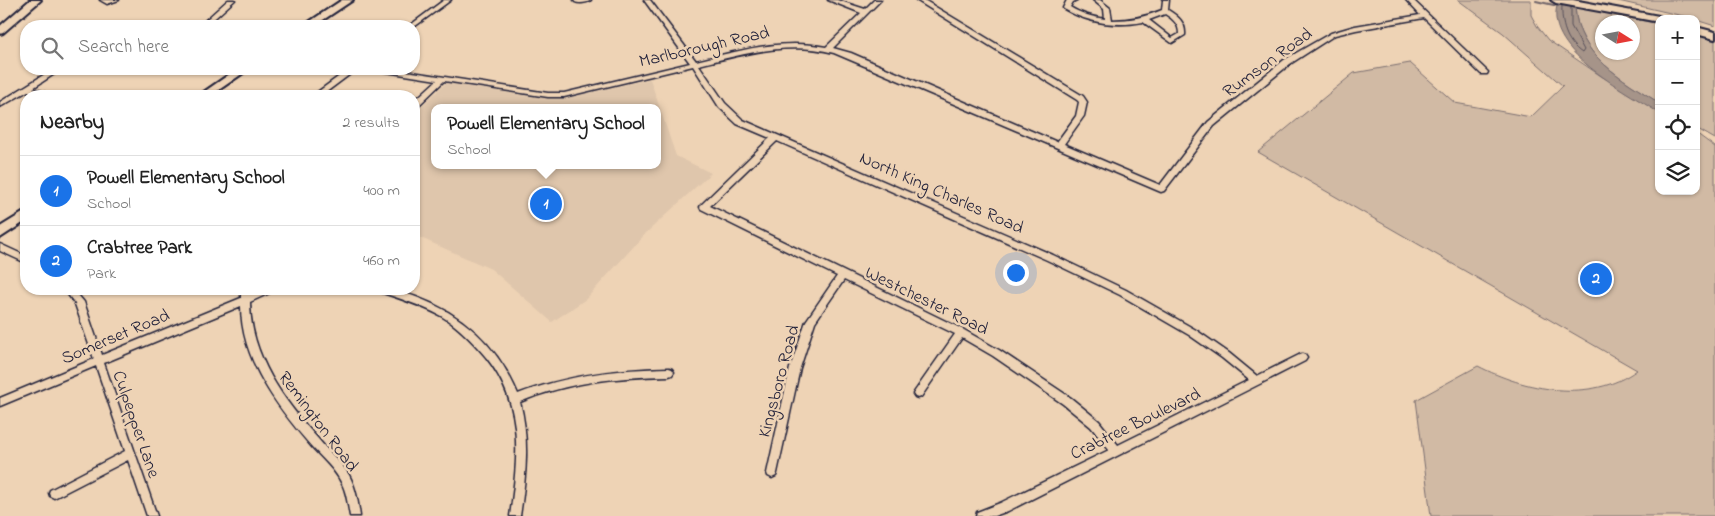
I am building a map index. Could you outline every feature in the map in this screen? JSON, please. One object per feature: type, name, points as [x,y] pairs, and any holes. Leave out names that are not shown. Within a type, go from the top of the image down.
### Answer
[{"type":"main road","points":[[1556,0],[1601,5],[1655,16]]},
{"type":"main road","points":[[1589,0],[1601,5],[1655,18]]},
{"type":"main road","points":[[1700,29],[1715,34]]},
{"type":"street","points":[[0,31],[36,0]]},
{"type":"street","points":[[103,0],[107,2],[116,0]]},
{"type":"street","points":[[209,20],[232,0]]},
{"type":"street","points":[[317,20],[348,0]]},
{"type":"street","points":[[420,20],[448,0]]},
{"type":"street","points":[[577,1],[588,0]]},
{"type":"street","name":"North King Charles Road","points":[[647,0],[722,105],[740,122],[1105,282],[1197,334],[1257,380]]},
{"type":"street","points":[[831,0],[866,12]]},
{"type":"street","points":[[829,48],[878,0]]},
{"type":"street","points":[[919,0],[1080,98],[1083,102],[1080,116],[1059,145]]},
{"type":"street","points":[[1074,0],[1070,1],[1066,8],[1089,18],[1132,22],[1164,11],[1173,15],[1180,22],[1183,31],[1182,35],[1172,41],[1144,19]]},
{"type":"street","points":[[1096,0],[1107,8],[1109,20]]},
{"type":"street","points":[[1164,11],[1166,0]]},
{"type":"street","points":[[1410,0],[1484,72]]},
{"type":"street","name":"Rumson Road","points":[[1161,189],[1211,124],[1287,62],[1333,34],[1355,28],[1426,16]]},
{"type":"street","name":"Marlborough Road","points":[[420,75],[564,96],[779,45],[829,48],[1161,189]]},
{"type":"street","points":[[25,90],[49,75]]},
{"type":"street","points":[[213,90],[235,75]]},
{"type":"street","points":[[324,90],[345,75]]},
{"type":"street","points":[[420,98],[442,78]]},
{"type":"street","points":[[28,88],[32,90]]},
{"type":"street","points":[[0,105],[20,93]]},
{"type":"street","name":"Westchester Road","points":[[776,137],[704,207],[961,333],[996,353],[1067,401],[1095,424],[1116,451]]},
{"type":"street","points":[[0,233],[20,219]]},
{"type":"street","points":[[0,247],[20,257]]},
{"type":"street","name":"Kingsboro Road","points":[[772,473],[795,368],[811,321],[842,276]]},
{"type":"street","name":"Culpepper Lane","points":[[73,295],[79,302],[129,454],[152,516]]},
{"type":"street","name":"Somerset Road","points":[[0,402],[242,295]]},
{"type":"street","name":"Remington Road","points":[[244,295],[250,340],[262,372],[288,412],[347,481],[352,495],[355,516]]},
{"type":"street","points":[[396,295],[450,316],[489,350],[510,384],[521,428],[522,466],[516,516]]},
{"type":"street","points":[[918,394],[961,333]]},
{"type":"street","name":"Crabtree Boulevard","points":[[982,516],[1004,507],[1302,358]]},
{"type":"street","points":[[515,400],[541,388],[570,380],[632,372],[669,372]]},
{"type":"street","points":[[54,493],[129,454]]},
{"type":"shaded area","points":[[1458,0],[1531,0],[1531,15],[1548,40],[1601,76],[1655,107],[1655,195],[1700,195],[1700,136],[1715,147],[1715,516],[1431,516],[1416,400],[1478,366],[1516,382],[1558,390],[1579,390],[1599,387],[1619,381],[1637,370],[1258,152],[1354,73],[1410,63],[1455,103],[1531,117],[1563,86],[1503,33]]},
{"type":"shaded area","points":[[1614,0],[1715,0],[1715,26],[1700,21],[1700,15],[1679,15]]},
{"type":"shaded area","points":[[1575,7],[1615,15],[1595,15],[1595,55],[1584,40],[1578,24]]},
{"type":"shaded area","points":[[1640,20],[1655,23],[1655,100],[1600,60],[1640,60]]},
{"type":"shaded area","points":[[1700,35],[1715,41],[1715,139],[1700,130]]},
{"type":"shaded area","points":[[650,79],[658,104],[431,104],[431,169],[661,169],[661,112],[676,156],[711,173],[645,234],[586,299],[552,322],[491,269],[420,238],[420,107],[446,83],[566,98]]},
{"type":"water","points":[[1559,0],[1582,0],[1575,7],[1578,24],[1584,40],[1595,55],[1595,60],[1600,60],[1617,75],[1655,100],[1655,110],[1589,67],[1573,51],[1561,35],[1556,18]]},
{"type":"waterway","points":[[1536,1],[1558,6]]},
{"type":"place","name":"Powell Elementary School","points":[[546,204]]},
{"type":"place","name":"Crabtree Park","points":[[1596,279]]}]
